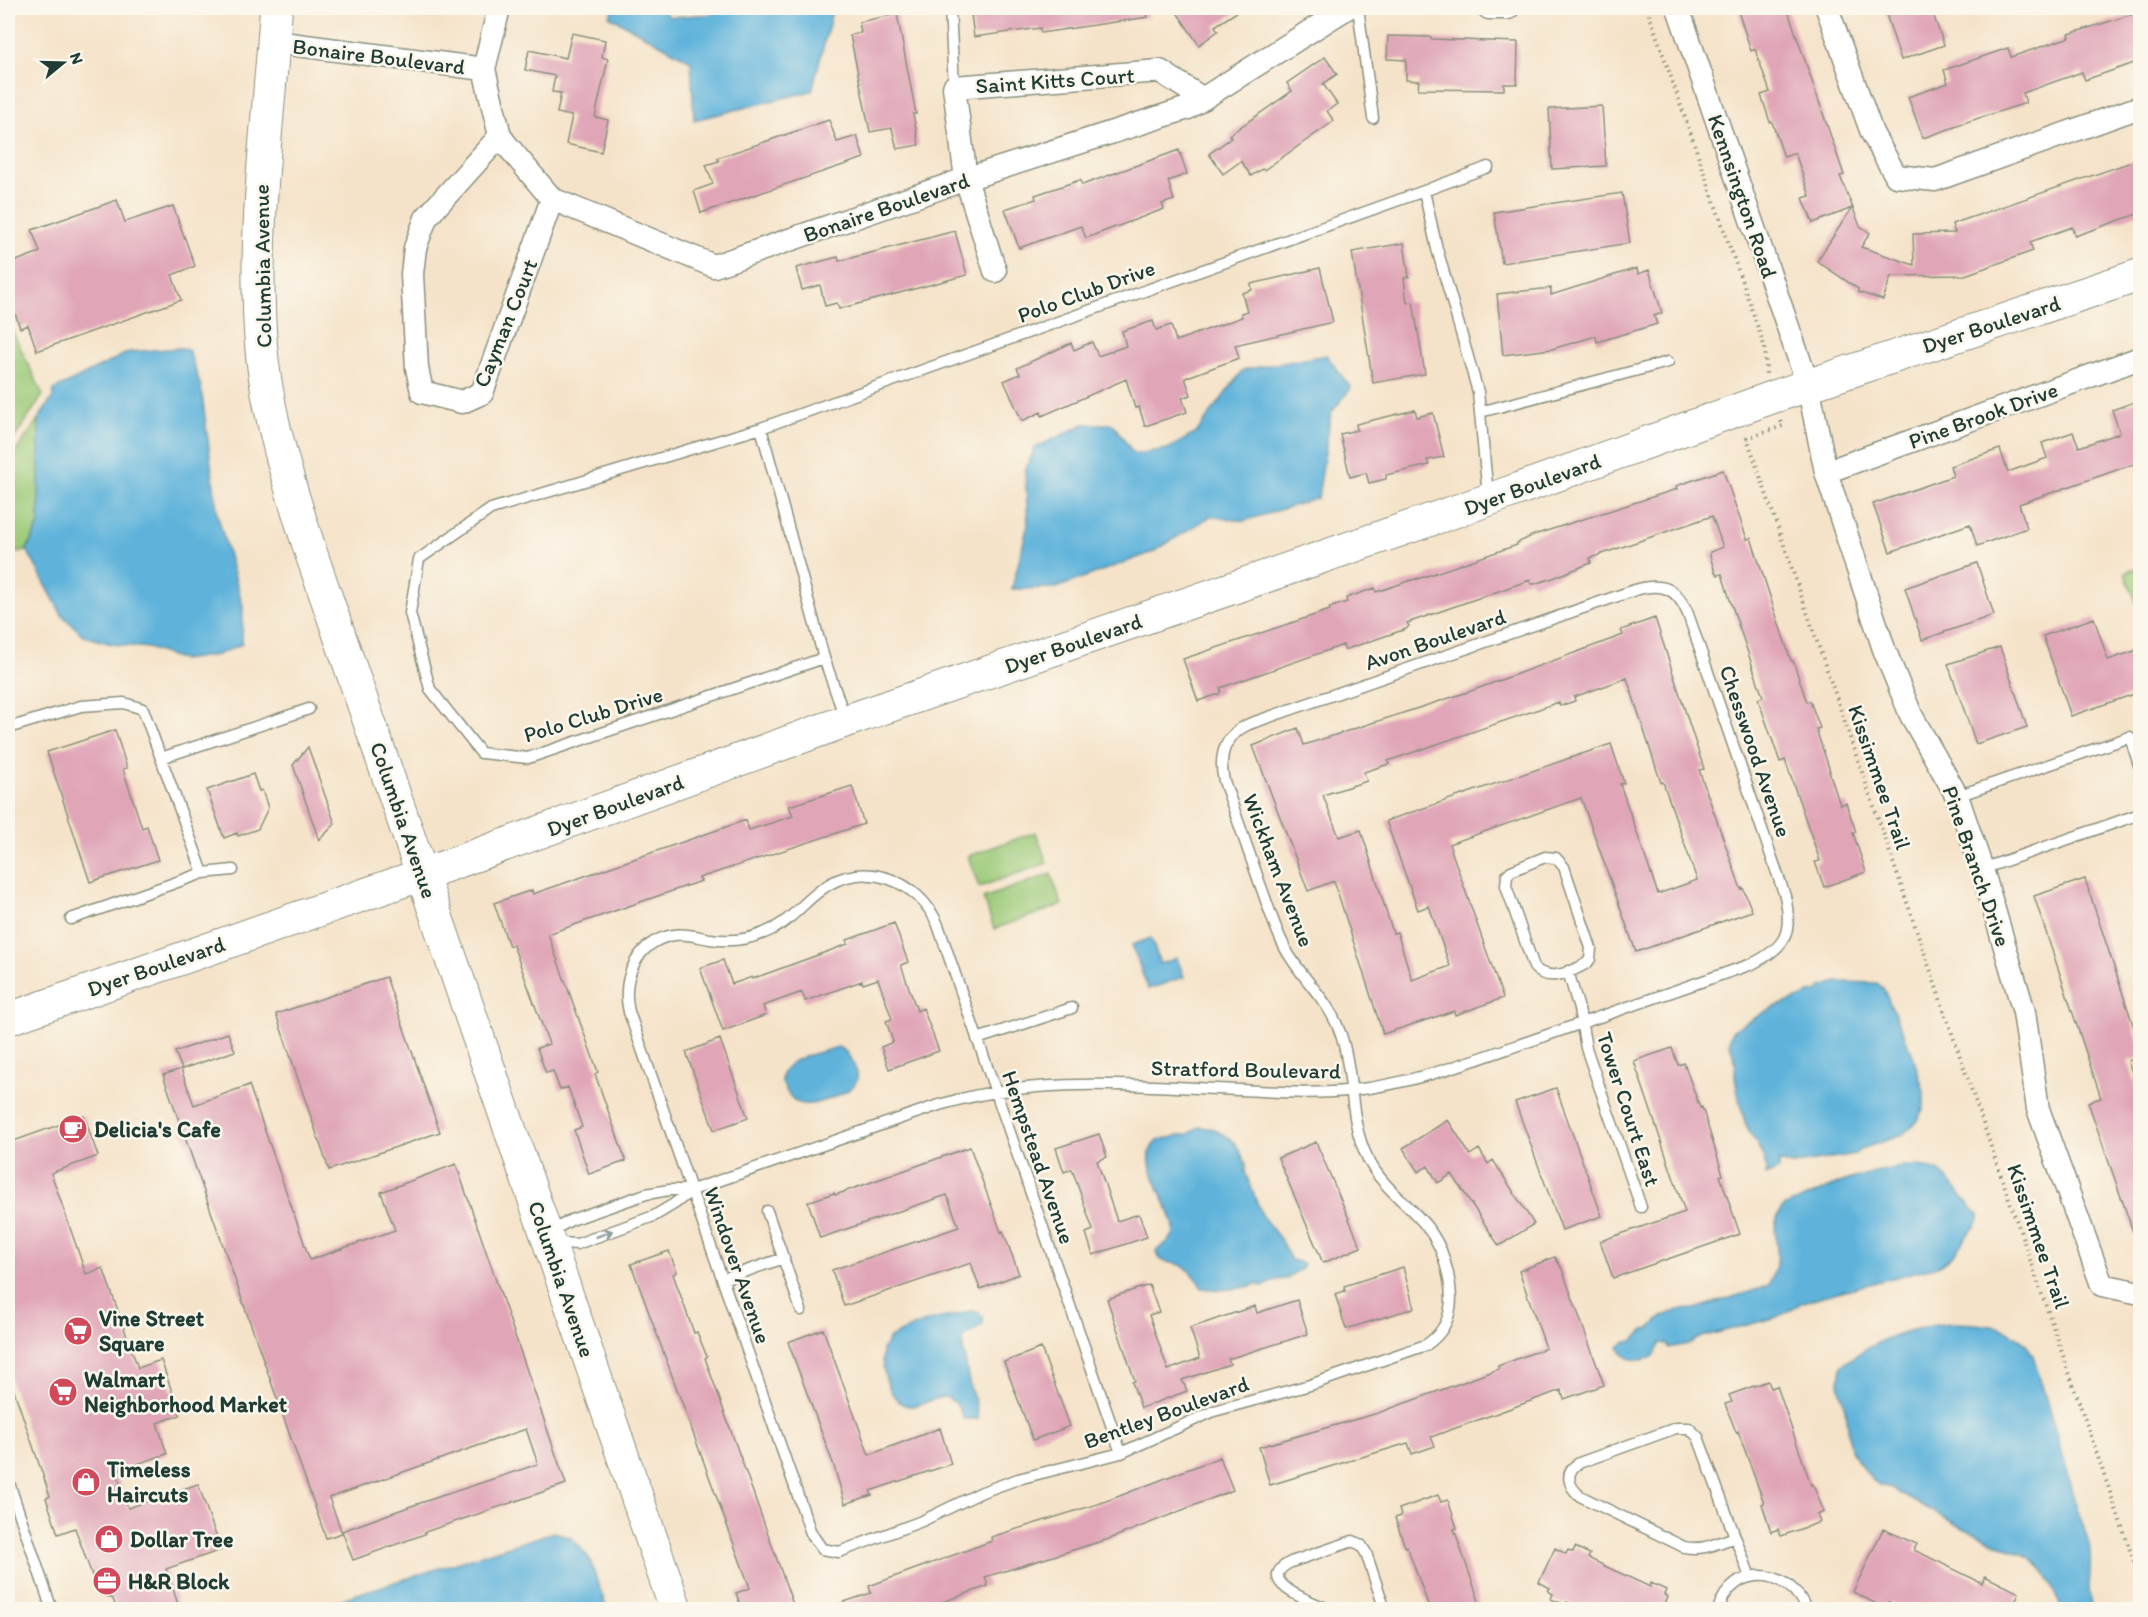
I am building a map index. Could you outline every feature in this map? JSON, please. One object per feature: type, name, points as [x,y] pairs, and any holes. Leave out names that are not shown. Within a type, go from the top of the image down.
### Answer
[{"type":"main road","name":"Columbia Avenue","points":[[276,8],[261,182],[258,250],[261,346],[280,450],[298,512],[676,1610]]},
{"type":"main road","name":"Dyer Boulevard","points":[[8,1018],[422,874],[846,721],[1488,500],[1773,397],[2140,275]]},
{"type":"street","name":"Bonaire Boulevard","points":[[499,8],[484,69],[500,136],[552,199],[714,266],[966,179],[1188,108],[1347,8]]},
{"type":"street","points":[[1489,8],[1508,8]]},
{"type":"street","name":"Kennsington Road","points":[[1678,8],[1808,385]]},
{"type":"street","points":[[1827,8],[1872,133],[1896,176],[1935,180],[2140,107]]},
{"type":"street","name":"Bonaire Boulevard","points":[[274,42],[484,69]]},
{"type":"street","name":"Saint Kitts Court","points":[[995,271],[966,179],[954,87],[1160,71],[1203,99]]},
{"type":"street","name":"Cayman Court","points":[[500,136],[426,218],[415,248],[412,274],[417,368],[422,392],[462,402],[482,393],[552,199]]},
{"type":"street","name":"Pine Brook Drive","points":[[1826,472],[2140,358]]},
{"type":"street","name":"Pine Branch Drive","points":[[1808,385],[1826,472],[1884,648],[1911,715],[1957,796],[1982,869],[2024,1012],[2038,1109],[2102,1285],[2139,1294]]},
{"type":"lane","points":[[950,8],[954,87]]},
{"type":"lane","points":[[1358,8],[1373,118]]},
{"type":"lane","name":"Polo Club Drive","points":[[824,658],[528,758],[481,753],[430,690],[410,613],[419,560],[491,509],[761,428],[1424,192],[1488,167]]},
{"type":"lane","points":[[1424,192],[1437,249],[1478,392],[1488,500]]},
{"type":"lane","points":[[1480,412],[1668,362]]},
{"type":"lane","points":[[761,428],[824,658],[846,721]]},
{"type":"lane","name":"Avon Boulevard","points":[[1224,747],[1230,737],[1249,724],[1635,590],[1646,587],[1667,588]]},
{"type":"lane","name":"Chesswood Avenue","points":[[1667,588],[1676,593],[1689,614],[1736,750],[1785,896],[1788,911],[1786,936]]},
{"type":"lane","points":[[8,729],[81,706],[124,703],[143,709],[203,873]]},
{"type":"lane","points":[[161,758],[309,709]]},
{"type":"lane","points":[[1957,796],[2130,737],[2140,768]]},
{"type":"lane","name":"Wickham Avenue","points":[[1224,747],[1221,769],[1224,781],[1277,933],[1292,962],[1327,1004],[1335,1019],[1346,1051],[1356,1126],[1367,1158],[1390,1189],[1431,1230],[1441,1252],[1450,1285]]},
{"type":"lane","points":[[1982,869],[2140,814]]},
{"type":"lane","points":[[1545,857],[1556,858],[1564,867],[1591,948],[1590,959],[1587,963],[1568,971],[1548,976],[1538,972],[1534,967],[1506,886],[1507,875],[1511,871],[1545,857]]},
{"type":"lane","points":[[71,919],[203,873],[233,870]]},
{"type":"lane","name":"Windover Avenue","points":[[822,1549],[811,1533],[629,1012],[626,991],[630,970],[636,960],[652,944],[673,935],[685,934],[727,941],[753,937],[785,923],[832,882],[854,875],[876,875],[904,885]]},
{"type":"lane","name":"Hempstead Avenue","points":[[904,885],[920,896],[934,915],[1121,1453]]},
{"type":"lane","name":"Stratford Boulevard","points":[[692,1190],[669,1190],[646,1194],[571,1220],[557,1228],[548,1239],[577,1244],[654,1216],[692,1190],[939,1105],[995,1091],[1034,1086],[1087,1084],[1289,1092],[1353,1090],[1426,1076],[1752,964],[1776,949],[1786,936]]},
{"type":"lane","name":"Tower Court East","points":[[1568,971],[1586,1048],[1641,1207]]},
{"type":"lane","points":[[977,1039],[1072,1008]]},
{"type":"lane","points":[[767,1211],[801,1310]]},
{"type":"lane","points":[[723,1280],[784,1258]]},
{"type":"lane","name":"Bentley Boulevard","points":[[822,1549],[838,1552],[922,1521],[982,1492],[1018,1479],[1121,1453],[1214,1411],[1319,1383],[1426,1345],[1442,1332],[1447,1322],[1450,1310],[1450,1285]]},
{"type":"lane","points":[[1735,1537],[1703,1548],[1684,1547],[1580,1496],[1571,1486],[1568,1479],[1569,1472],[1579,1463],[1676,1428],[1689,1428],[1698,1437],[1750,1577]]},
{"type":"lane","points":[[8,1480],[52,1610]]},
{"type":"lane","points":[[1331,1610],[1287,1590],[1279,1577],[1280,1570],[1291,1562],[1353,1541],[1361,1545],[1366,1553],[1385,1610]]},
{"type":"lane","points":[[1718,1610],[1725,1594],[1736,1583],[1750,1577],[1765,1575],[1780,1579],[1793,1587],[1802,1599],[1806,1610]]},
{"type":"path","name":"Kissimmee Trail","points":[[1647,8],[1765,348],[1765,372],[1783,426],[1747,438],[2140,1579]]},
{"type":"green space","points":[[8,322],[43,395],[8,448]]},
{"type":"green space","points":[[39,418],[39,525],[26,551],[8,554],[8,459],[15,453]]},
{"type":"green space","points":[[2140,567],[2140,603],[2137,604],[2125,573]]},
{"type":"green space","points":[[1036,832],[1047,863],[979,887],[968,856]]},
{"type":"green space","points":[[1051,874],[1062,905],[994,929],[983,898]]},
{"type":"water","points":[[615,8],[661,8],[670,17],[711,14],[718,8],[833,8],[812,91],[694,120],[691,61],[609,16]]},
{"type":"water","points":[[182,348],[189,351],[201,387],[218,517],[243,606],[242,644],[217,655],[182,660],[148,648],[112,644],[84,636],[62,615],[27,550],[39,525],[39,418],[53,397],[54,390],[129,352]]},
{"type":"water","points":[[1326,355],[1351,388],[1331,413],[1318,498],[1244,521],[1211,516],[1153,552],[1056,588],[1012,589],[1028,524],[1025,471],[1035,448],[1084,424],[1113,424],[1134,454],[1168,449],[1196,433],[1243,370]]},
{"type":"water","points":[[1151,938],[1160,964],[1177,958],[1184,977],[1148,989],[1132,945]]},
{"type":"water","points":[[1837,982],[1877,983],[1883,988],[1912,1053],[1924,1092],[1924,1107],[1917,1121],[1902,1135],[1861,1149],[1855,1154],[1791,1165],[1779,1161],[1779,1170],[1765,1176],[1763,1156],[1746,1125],[1741,1107],[1730,1042],[1731,1034],[1733,1030],[1772,1008],[1809,993],[1818,992],[1822,987]]},
{"type":"water","points":[[838,1047],[846,1052],[856,1070],[857,1079],[852,1087],[840,1095],[816,1103],[802,1104],[791,1097],[781,1080],[788,1066],[803,1057]]},
{"type":"water","points":[[1199,1127],[1215,1129],[1231,1139],[1238,1148],[1246,1163],[1245,1172],[1263,1217],[1280,1239],[1291,1260],[1303,1263],[1303,1268],[1287,1279],[1274,1281],[1263,1287],[1257,1284],[1230,1289],[1202,1288],[1185,1268],[1160,1259],[1156,1251],[1170,1239],[1174,1230],[1169,1210],[1152,1173],[1150,1150],[1159,1140],[1187,1135]]},
{"type":"water","points":[[1921,1166],[1938,1171],[1979,1214],[1977,1224],[1954,1254],[1943,1263],[1819,1297],[1801,1303],[1778,1317],[1701,1337],[1688,1344],[1669,1348],[1667,1344],[1661,1343],[1654,1356],[1649,1358],[1639,1360],[1629,1358],[1621,1352],[1619,1347],[1633,1341],[1662,1317],[1678,1310],[1695,1309],[1768,1286],[1777,1263],[1775,1228],[1783,1207],[1842,1182],[1874,1172]]},
{"type":"water","points":[[970,1311],[979,1312],[983,1317],[983,1324],[965,1337],[962,1343],[978,1419],[964,1419],[956,1403],[946,1397],[914,1406],[902,1403],[887,1383],[883,1365],[882,1349],[886,1346],[888,1339],[924,1323]]},
{"type":"water","points":[[1950,1323],[1997,1327],[2017,1336],[2033,1355],[2089,1545],[2091,1562],[2089,1592],[2092,1609],[2062,1609],[2044,1571],[2031,1558],[1961,1527],[1888,1487],[1879,1485],[1871,1479],[1850,1450],[1847,1418],[1839,1383],[1841,1366],[1867,1348],[1892,1336],[1919,1328]]},
{"type":"water","points":[[554,1532],[572,1538],[589,1558],[607,1609],[316,1609],[354,1595]]},
{"type":"building","points":[[991,8],[1147,8],[1148,17],[1041,33],[1040,28],[974,37],[971,14],[992,10]]},
{"type":"building","points":[[1174,8],[1243,8],[1215,26],[1218,31],[1199,45]]},
{"type":"building","points":[[1737,8],[1787,8],[1844,175],[1840,176],[1860,226],[1870,233],[1861,247],[1914,265],[1913,234],[1955,233],[1952,224],[2140,159],[2140,213],[2075,236],[2072,227],[2030,242],[2033,251],[1965,275],[1891,276],[1883,300],[1858,292],[1858,289],[1817,261],[1852,208],[1813,223],[1803,198],[1810,196],[1795,153],[1784,157],[1772,122],[1770,122],[1761,95],[1770,92],[1755,49],[1751,51]]},
{"type":"building","points":[[1884,8],[1931,8],[1944,45],[1901,60]]},
{"type":"building","points":[[2140,12],[2140,61],[2085,80],[2082,72],[2023,93],[2026,103],[1923,138],[1908,97],[1948,83],[1944,70],[2008,48],[2011,57],[2070,37],[2069,34]]},
{"type":"building","points":[[897,14],[916,114],[913,114],[919,145],[897,149],[892,128],[870,132],[850,35],[861,33],[859,22]]},
{"type":"building","points":[[572,33],[605,40],[602,57],[608,59],[595,117],[608,120],[601,152],[566,144],[572,116],[557,113],[561,93],[552,92],[555,76],[525,70],[529,50],[566,58]]},
{"type":"building","points":[[1388,36],[1518,42],[1517,84],[1504,84],[1504,90],[1418,89],[1419,81],[1406,80],[1406,60],[1387,59]]},
{"type":"building","points":[[1325,57],[1337,74],[1323,84],[1337,104],[1327,111],[1334,121],[1264,170],[1251,176],[1241,161],[1223,174],[1209,154],[1231,138],[1229,135],[1292,91],[1287,83]]},
{"type":"building","points":[[1602,106],[1606,166],[1552,169],[1549,109]]},
{"type":"building","points":[[829,120],[837,142],[857,136],[864,158],[701,213],[694,191],[713,184],[706,165],[719,161],[717,158]]},
{"type":"building","points":[[1179,150],[1187,174],[1168,181],[1174,200],[1162,204],[1164,209],[1086,238],[1081,226],[1019,248],[1005,209],[1036,199],[1035,195],[1080,180],[1082,185]]},
{"type":"building","points":[[1622,193],[1630,243],[1502,263],[1494,212]]},
{"type":"building","points":[[117,200],[125,222],[173,206],[195,266],[172,275],[181,300],[37,351],[28,325],[20,328],[8,293],[8,264],[40,252],[32,230]]},
{"type":"building","points":[[955,231],[967,275],[839,309],[837,303],[825,306],[820,285],[802,290],[796,268],[838,257],[839,261]]},
{"type":"building","points":[[1404,243],[1409,277],[1404,278],[1407,303],[1413,302],[1425,374],[1373,383],[1352,252]]},
{"type":"building","points":[[1320,268],[1333,322],[1235,345],[1239,358],[1185,378],[1191,395],[1182,398],[1187,412],[1145,426],[1139,407],[1135,408],[1126,379],[1042,416],[1041,412],[1022,421],[1004,381],[1020,374],[1017,368],[1071,343],[1074,350],[1092,342],[1098,356],[1126,346],[1122,331],[1153,321],[1156,330],[1171,325],[1176,341],[1242,317],[1241,313],[1247,311],[1242,293],[1252,290],[1251,284]]},
{"type":"building","points":[[1637,268],[1638,274],[1649,270],[1662,313],[1654,316],[1657,324],[1597,342],[1596,336],[1552,349],[1503,355],[1497,294],[1551,288],[1551,295]]},
{"type":"building","points":[[2140,400],[2140,462],[2019,504],[2027,528],[1977,546],[1970,524],[1890,552],[1873,504],[1953,476],[1950,466],[2000,449],[2008,472],[2047,458],[2042,443],[2073,432],[2079,447],[2120,433],[2112,410]]},
{"type":"building","points":[[1415,410],[1417,417],[1433,413],[1444,457],[1427,460],[1429,465],[1386,475],[1386,479],[1369,483],[1366,473],[1350,477],[1340,434],[1357,430],[1356,424]]},
{"type":"building","points":[[1723,470],[1747,539],[1751,538],[1791,661],[1793,661],[1807,702],[1810,701],[1820,728],[1816,729],[1829,771],[1840,805],[1846,803],[1866,872],[1824,887],[1815,862],[1820,861],[1785,760],[1780,762],[1758,699],[1763,697],[1722,574],[1718,575],[1715,572],[1710,556],[1710,552],[1723,547],[1712,516],[1590,558],[1591,563],[1553,578],[1534,584],[1531,584],[1530,580],[1407,623],[1409,626],[1406,629],[1347,649],[1344,649],[1343,645],[1220,688],[1219,694],[1198,701],[1183,659],[1330,610],[1329,608],[1347,602],[1346,598],[1375,588],[1376,592],[1418,579],[1517,545],[1534,535],[1677,489],[1676,486]]},
{"type":"building","points":[[1977,563],[1994,615],[1922,640],[1905,588]]},
{"type":"building","points":[[1655,618],[1704,769],[1699,770],[1741,889],[1743,888],[1752,911],[1636,952],[1581,798],[1449,844],[1503,998],[1455,1015],[1454,1011],[1383,1034],[1334,881],[1308,891],[1253,746],[1298,728],[1304,745],[1471,691],[1623,635],[1621,630]],"holes":[[[1627,678],[1661,783],[1663,782],[1697,880],[1658,894],[1620,784],[1624,783],[1611,744],[1386,821],[1418,910],[1429,906],[1450,966],[1412,980],[1397,932],[1393,933],[1361,830],[1339,837],[1323,795],[1367,781],[1364,772],[1389,764],[1388,761],[1559,702],[1560,706],[1575,701],[1574,697]]]},
{"type":"building","points":[[2094,618],[2108,660],[2140,649],[2140,692],[2071,716],[2043,636]]},
{"type":"building","points":[[2000,647],[2027,727],[1976,744],[1948,664]]},
{"type":"building","points":[[115,730],[127,768],[123,769],[142,828],[147,826],[158,860],[90,882],[47,752]]},
{"type":"building","points":[[308,747],[335,824],[319,840],[293,765]]},
{"type":"building","points":[[253,774],[268,808],[258,829],[224,838],[207,790]]},
{"type":"building","points":[[852,786],[864,824],[699,878],[701,881],[548,934],[598,1072],[595,1074],[626,1161],[589,1174],[574,1130],[582,1127],[568,1087],[560,1090],[553,1071],[546,1073],[537,1048],[549,1044],[513,945],[509,946],[494,903],[532,890],[533,894],[746,820],[749,830],[793,816],[789,806]]},
{"type":"building","points":[[2085,879],[2140,1046],[2140,1057],[2128,1061],[2140,1096],[2140,1246],[2138,1246],[2088,1102],[2101,1098],[2034,896]]},
{"type":"building","points":[[894,923],[908,962],[901,965],[917,1011],[923,1008],[939,1051],[889,1069],[881,1047],[893,1042],[886,1021],[892,1019],[878,979],[863,984],[862,981],[805,1001],[802,992],[763,1006],[766,1015],[723,1031],[700,968],[723,960],[732,984],[848,944],[847,940]]},
{"type":"building","points":[[386,977],[440,1132],[329,1170],[276,1014]]},
{"type":"building","points":[[228,1033],[235,1051],[182,1069],[175,1052]]},
{"type":"building","points":[[720,1039],[748,1118],[714,1130],[686,1052]]},
{"type":"building","points":[[1672,1048],[1678,1065],[1684,1063],[1700,1108],[1702,1107],[1723,1175],[1720,1176],[1740,1234],[1613,1278],[1600,1241],[1685,1212],[1634,1061]]},
{"type":"building","points":[[181,1069],[194,1105],[249,1085],[310,1260],[395,1230],[381,1192],[456,1164],[566,1484],[425,1532],[425,1534],[353,1560],[342,1531],[538,1464],[526,1429],[329,1498],[342,1533],[326,1538],[163,1075]]},
{"type":"building","points":[[1556,1088],[1602,1216],[1562,1230],[1515,1102]]},
{"type":"building","points":[[84,1116],[98,1156],[51,1173],[86,1274],[103,1268],[138,1368],[161,1360],[180,1415],[157,1423],[167,1454],[116,1471],[128,1508],[198,1484],[221,1550],[166,1569],[180,1610],[117,1610],[113,1599],[98,1592],[75,1528],[58,1534],[46,1498],[50,1496],[8,1373],[8,1143]]},
{"type":"building","points":[[1448,1120],[1470,1155],[1479,1149],[1488,1164],[1493,1160],[1534,1224],[1499,1246],[1452,1174],[1438,1183],[1428,1166],[1418,1172],[1403,1148]]},
{"type":"building","points":[[1099,1134],[1107,1157],[1097,1161],[1117,1221],[1139,1214],[1147,1237],[1093,1255],[1086,1233],[1093,1230],[1072,1169],[1064,1172],[1056,1148]]},
{"type":"building","points":[[1316,1142],[1361,1247],[1323,1263],[1278,1158]]},
{"type":"building","points":[[970,1147],[1019,1274],[980,1289],[971,1263],[844,1306],[832,1270],[959,1227],[947,1195],[820,1238],[808,1202],[834,1193],[835,1195]]},
{"type":"building","points":[[669,1251],[677,1272],[673,1274],[694,1333],[697,1332],[707,1357],[705,1358],[795,1610],[742,1610],[736,1593],[750,1588],[631,1264]]},
{"type":"building","points":[[1555,1257],[1562,1269],[1604,1385],[1564,1399],[1561,1390],[1431,1437],[1435,1446],[1412,1454],[1408,1443],[1270,1485],[1259,1447],[1378,1413],[1499,1369],[1498,1366],[1546,1348],[1519,1271]]},
{"type":"building","points":[[1403,1267],[1414,1308],[1346,1329],[1335,1294],[1345,1291],[1344,1286]]},
{"type":"building","points":[[1149,1285],[1159,1312],[1149,1315],[1168,1370],[1200,1358],[1190,1328],[1255,1306],[1257,1313],[1297,1300],[1308,1334],[1228,1359],[1230,1364],[1182,1380],[1187,1391],[1141,1408],[1132,1382],[1135,1381],[1107,1299]]},
{"type":"building","points":[[823,1329],[869,1455],[940,1428],[951,1464],[870,1491],[872,1495],[845,1504],[834,1466],[788,1342]]},
{"type":"building","points":[[1041,1348],[1070,1426],[1033,1440],[1004,1362]]},
{"type":"building","points":[[1768,1381],[1771,1388],[1777,1386],[1811,1485],[1813,1484],[1824,1512],[1817,1515],[1820,1522],[1781,1536],[1778,1529],[1771,1532],[1762,1504],[1764,1503],[1738,1431],[1736,1432],[1725,1404],[1732,1402],[1729,1395]]},
{"type":"building","points":[[1220,1457],[1233,1490],[1112,1538],[985,1577],[988,1586],[920,1610],[832,1610],[832,1606],[871,1593],[869,1586],[992,1541],[991,1537],[1104,1502]]},
{"type":"building","points":[[1438,1495],[1441,1502],[1448,1500],[1457,1528],[1454,1529],[1482,1610],[1430,1610],[1407,1546],[1405,1547],[1395,1518],[1401,1516],[1399,1509]]},
{"type":"building","points":[[1883,1529],[1917,1544],[1914,1550],[1982,1583],[1985,1576],[2019,1593],[2011,1610],[1904,1610],[1889,1602],[1886,1609],[1853,1592]]},
{"type":"building","points":[[1575,1547],[1590,1554],[1588,1558],[1609,1568],[1650,1587],[1651,1583],[1666,1590],[1664,1595],[1668,1597],[1663,1610],[1583,1610],[1567,1602],[1566,1605],[1551,1599],[1553,1594],[1548,1591],[1550,1588],[1539,1582],[1555,1548],[1566,1554],[1568,1550],[1573,1552]]},
{"type":"place","name":"Delicia's Cafe","points":[[73,1129]]},
{"type":"place","name":"Vine Street Square","points":[[78,1331]]},
{"type":"place","name":"Walmart Neighborhood Market","points":[[63,1392]]},
{"type":"place","name":"Timeless Haircuts","points":[[86,1482]]},
{"type":"place","name":"Dollar Tree","points":[[109,1539]]},
{"type":"place","name":"H&R Block","points":[[107,1581]]}]
